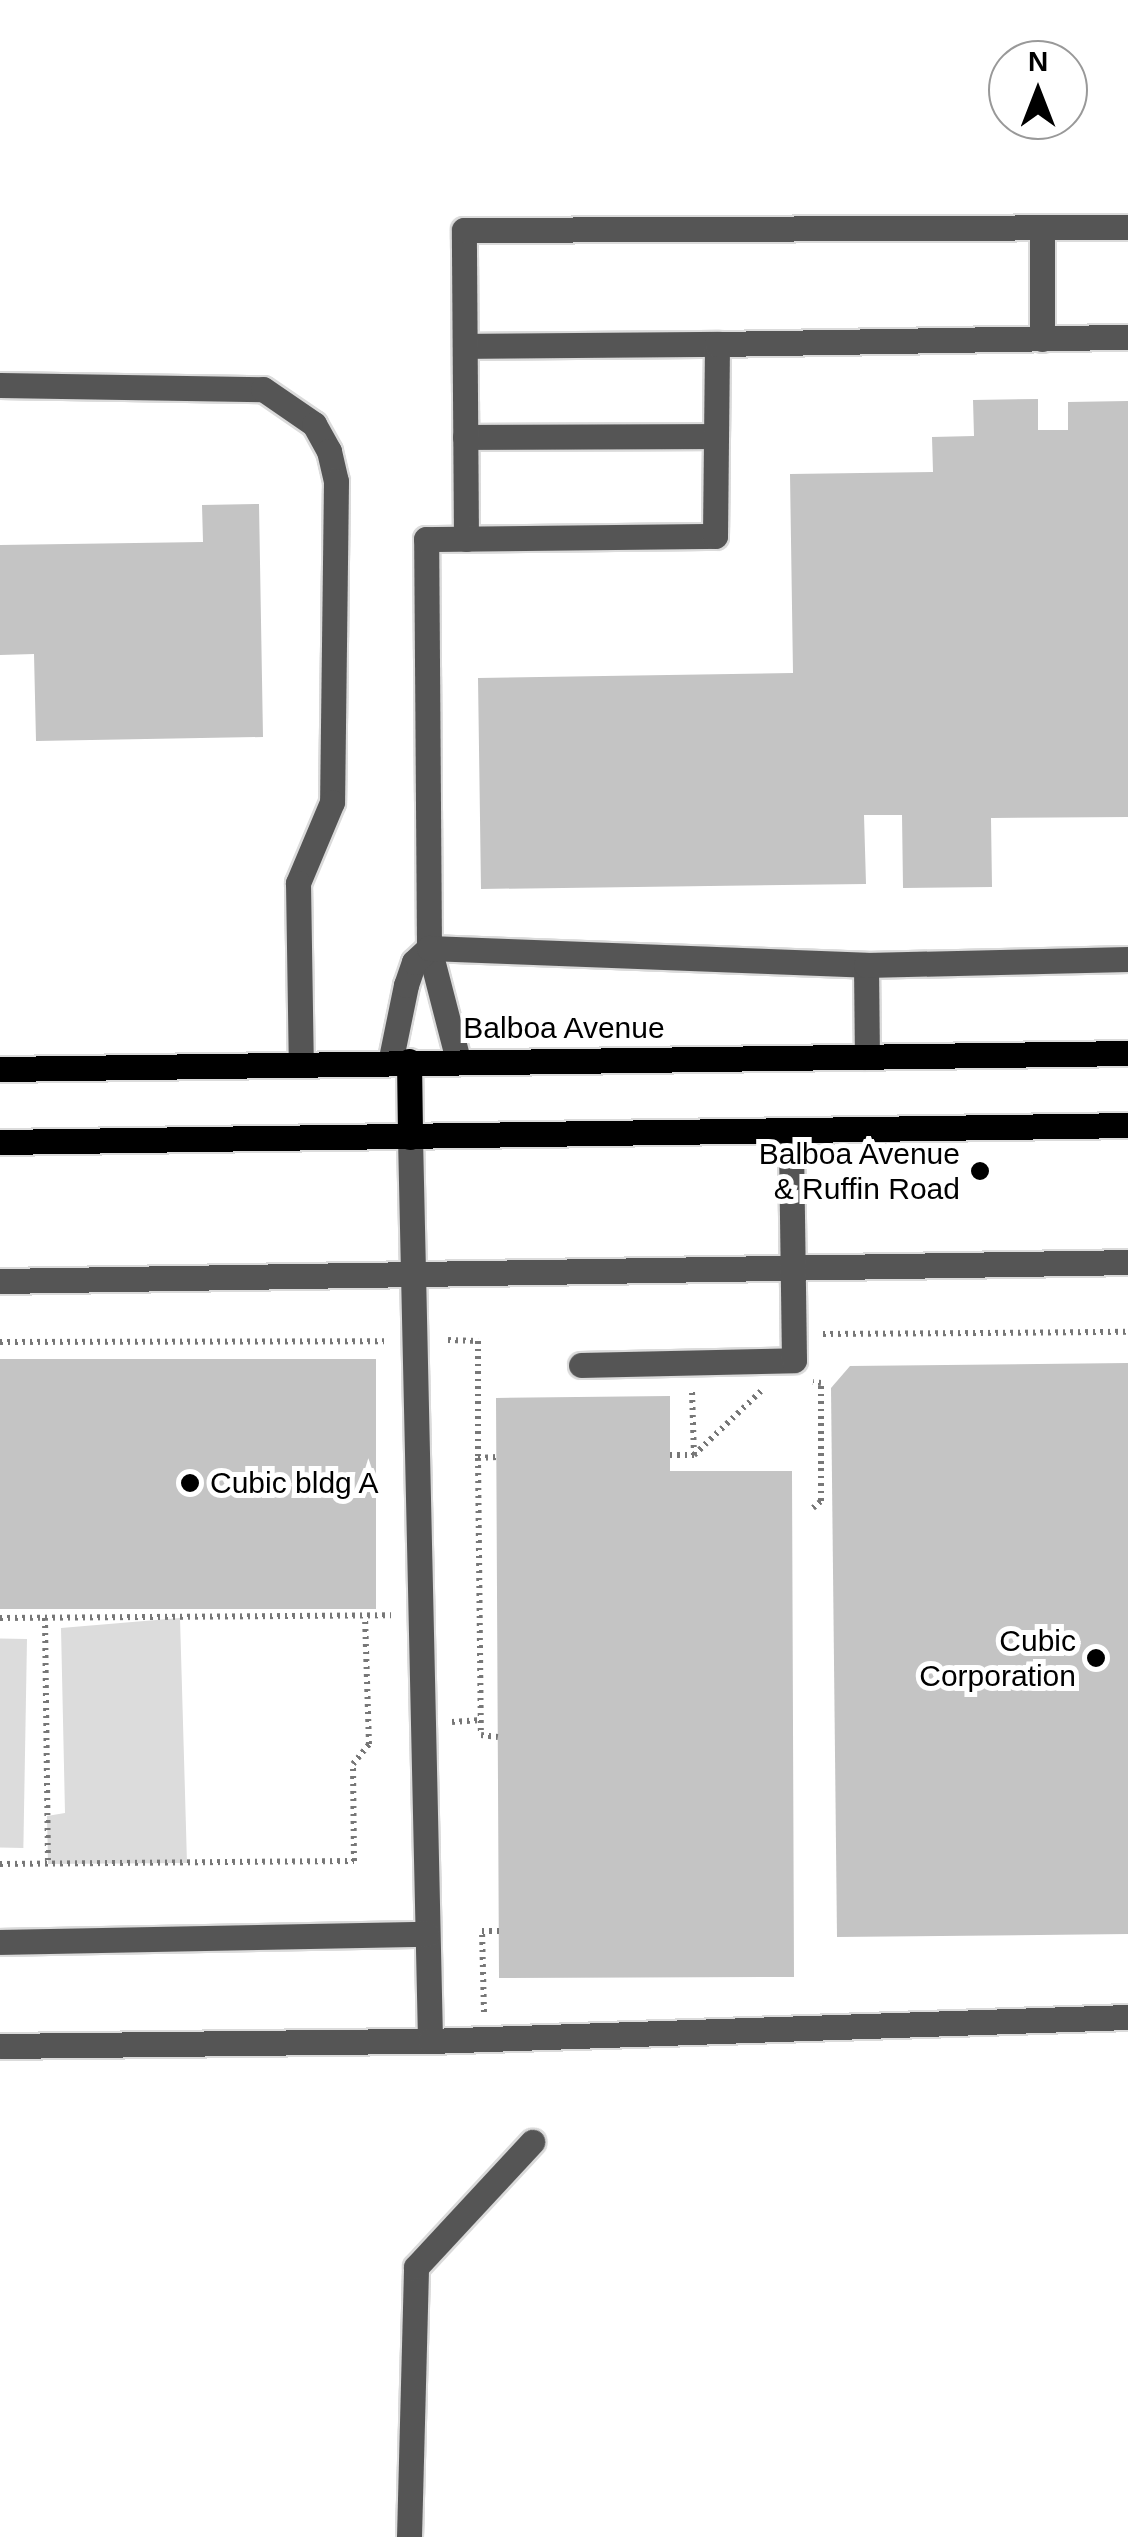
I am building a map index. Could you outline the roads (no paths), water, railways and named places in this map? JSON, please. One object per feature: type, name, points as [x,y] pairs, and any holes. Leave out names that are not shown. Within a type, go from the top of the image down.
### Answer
[{"type":"main road","name":"Balboa Avenue","points":[[0,1069],[1128,1052]]},
{"type":"main road","points":[[399,1062],[410,1137]]},
{"type":"main road","points":[[0,1142],[1128,1125]]},
{"type":"lane","points":[[466,539],[464,230],[1128,227]]},
{"type":"lane","points":[[1042,228],[1042,339]]},
{"type":"lane","points":[[465,346],[1128,338]]},
{"type":"lane","points":[[458,1060],[429,948],[426,539],[715,536],[718,344]]},
{"type":"lane","points":[[0,385],[232,384],[263,389],[314,424],[336,481],[332,802],[298,883],[301,1065]]},
{"type":"lane","points":[[466,437],[716,436]]},
{"type":"lane","points":[[399,1062],[406,985],[414,962],[429,948],[866,965],[1128,959]]},
{"type":"lane","points":[[866,965],[867,1057]]},
{"type":"lane","points":[[581,1365],[794,1360],[791,1131]]},
{"type":"lane","points":[[410,1137],[430,2041]]},
{"type":"lane","points":[[0,1281],[1128,1262]]},
{"type":"lane","points":[[0,1942],[427,1934]]},
{"type":"lane","points":[[0,2046],[430,2041],[1128,2018]]},
{"type":"lane","points":[[409,2537],[416,2267],[532,2142]]},
{"type":"place","name":"Balboa Avenue & Ruffin Road","points":[[980,1171]]},
{"type":"place","name":"Cubic bldg A","points":[[190,1483]]},
{"type":"place","name":"Cubic Corporation","points":[[1096,1658]]}]
